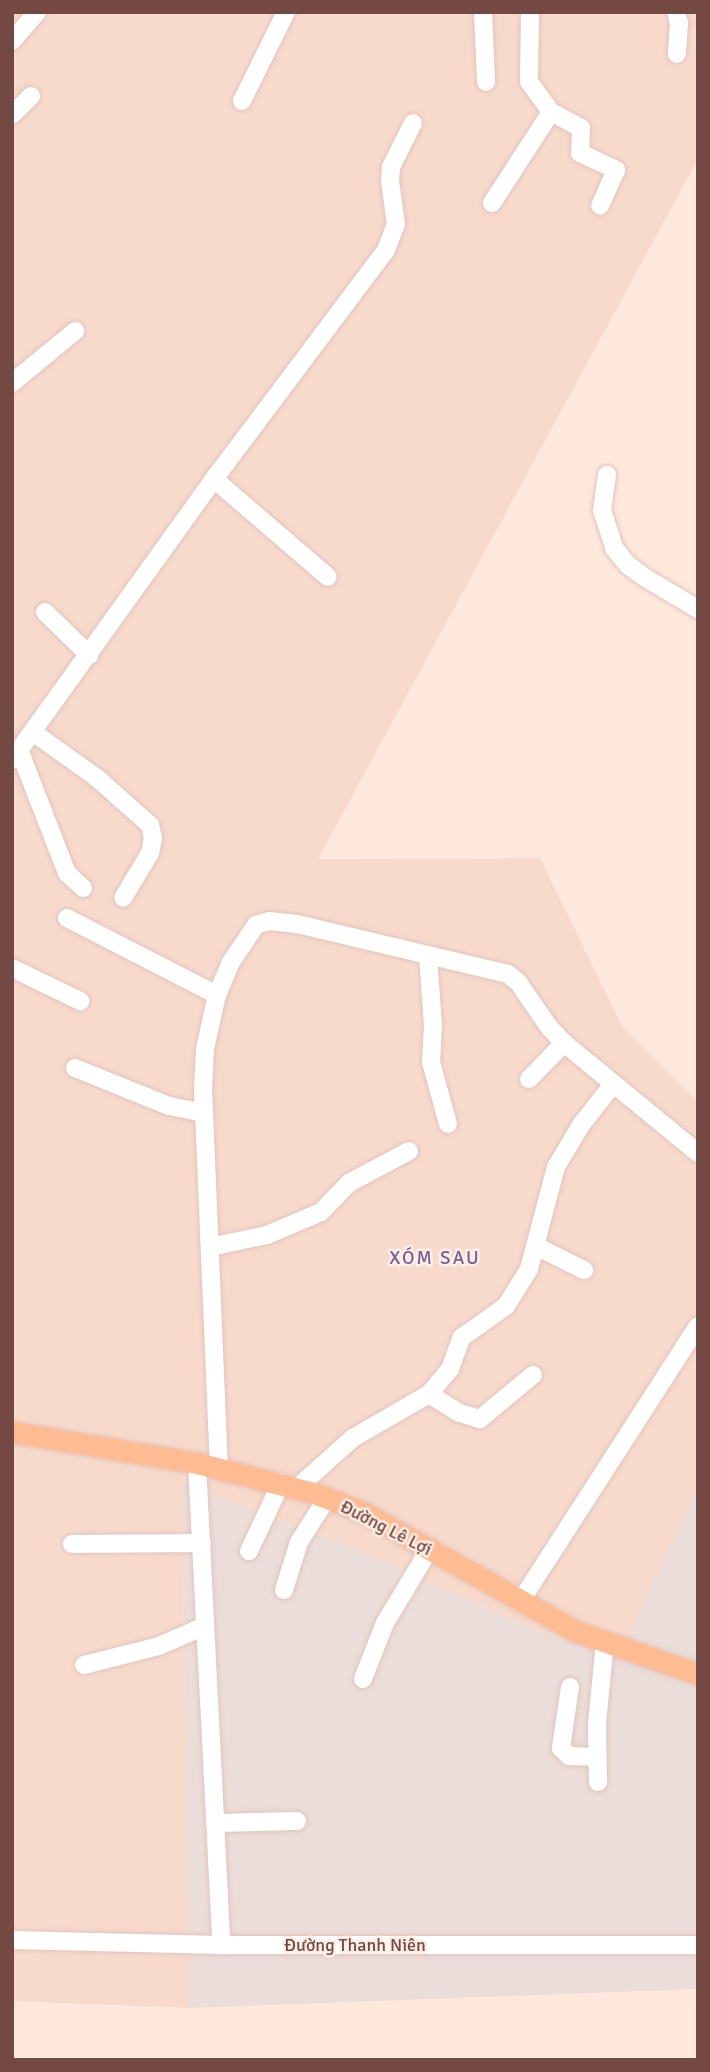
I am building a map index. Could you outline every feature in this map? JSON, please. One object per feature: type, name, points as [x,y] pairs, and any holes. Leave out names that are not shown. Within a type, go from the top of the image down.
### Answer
[{"type":"main road","name":"Đường Lê Lợi","points":[[12,1432],[197,1463],[327,1498],[365,1513],[575,1631],[698,1674]]},
{"type":"street","points":[[12,41],[37,12]]},
{"type":"street","points":[[242,101],[286,12]]},
{"type":"street","points":[[483,12],[486,82]]},
{"type":"street","points":[[530,12],[528,82],[551,112],[581,128],[580,153],[616,170],[600,206]]},
{"type":"street","points":[[676,12],[679,23],[677,54]]},
{"type":"street","points":[[12,116],[31,96]]},
{"type":"street","points":[[492,203],[551,112]]},
{"type":"street","points":[[83,888],[67,873],[16,756],[214,479],[386,250],[396,224],[390,181],[391,167],[412,123]]},
{"type":"street","points":[[12,383],[75,331]]},
{"type":"street","points":[[607,475],[602,510],[614,548],[628,565],[644,578],[698,609]]},
{"type":"street","points":[[214,479],[328,577]]},
{"type":"street","points":[[45,612],[89,655]]},
{"type":"street","points":[[33,733],[97,778],[150,825],[150,853],[123,898]]},
{"type":"street","points":[[67,918],[218,995]]},
{"type":"street","points":[[219,1470],[204,1113],[205,1049],[218,995],[246,936],[256,925],[269,921],[297,924],[513,977],[564,1043],[698,1153]]},
{"type":"street","points":[[428,956],[433,1025],[431,1062],[437,1092],[448,1124]]},
{"type":"street","points":[[12,968],[80,1001]]},
{"type":"street","points":[[529,1079],[564,1043]]},
{"type":"street","points":[[75,1068],[169,1106],[204,1113]]},
{"type":"street","points":[[249,1551],[289,1486],[352,1437],[429,1394],[445,1378],[461,1338],[506,1306],[521,1287],[536,1246],[556,1167],[581,1125],[613,1084]]},
{"type":"street","points":[[210,1247],[267,1235],[313,1216],[333,1201],[349,1183],[409,1151]]},
{"type":"street","points":[[536,1246],[584,1270]]},
{"type":"street","points":[[520,1602],[698,1326]]},
{"type":"street","points":[[429,1394],[460,1413],[481,1419],[533,1376]]},
{"type":"street","points":[[197,1463],[221,1944]]},
{"type":"street","points":[[284,1590],[299,1542],[327,1498]]},
{"type":"street","points":[[72,1544],[202,1543]]},
{"type":"street","points":[[363,1679],[385,1623],[429,1550]]},
{"type":"street","points":[[85,1665],[159,1646],[205,1626]]},
{"type":"street","points":[[598,1782],[596,1757],[605,1641]]},
{"type":"street","points":[[570,1687],[561,1748],[569,1756],[596,1757]]},
{"type":"street","points":[[215,1823],[297,1821]]},
{"type":"street","name":"Đường Thanh Niên","points":[[12,1940],[221,1944],[698,1945]]},
{"type":"shaded area","points":[[12,12],[698,12],[698,159],[318,859],[540,858],[622,1026],[698,1102],[698,1489],[619,1658],[542,1633],[340,1542],[182,1485],[189,2008],[12,2001]]},
{"type":"shaded area","points":[[182,1484],[340,1542],[542,1633],[618,1658],[698,1489],[698,1989],[189,2008]]},
{"type":"district","name":"XÓM SAU","points":[[435,1259]]}]
